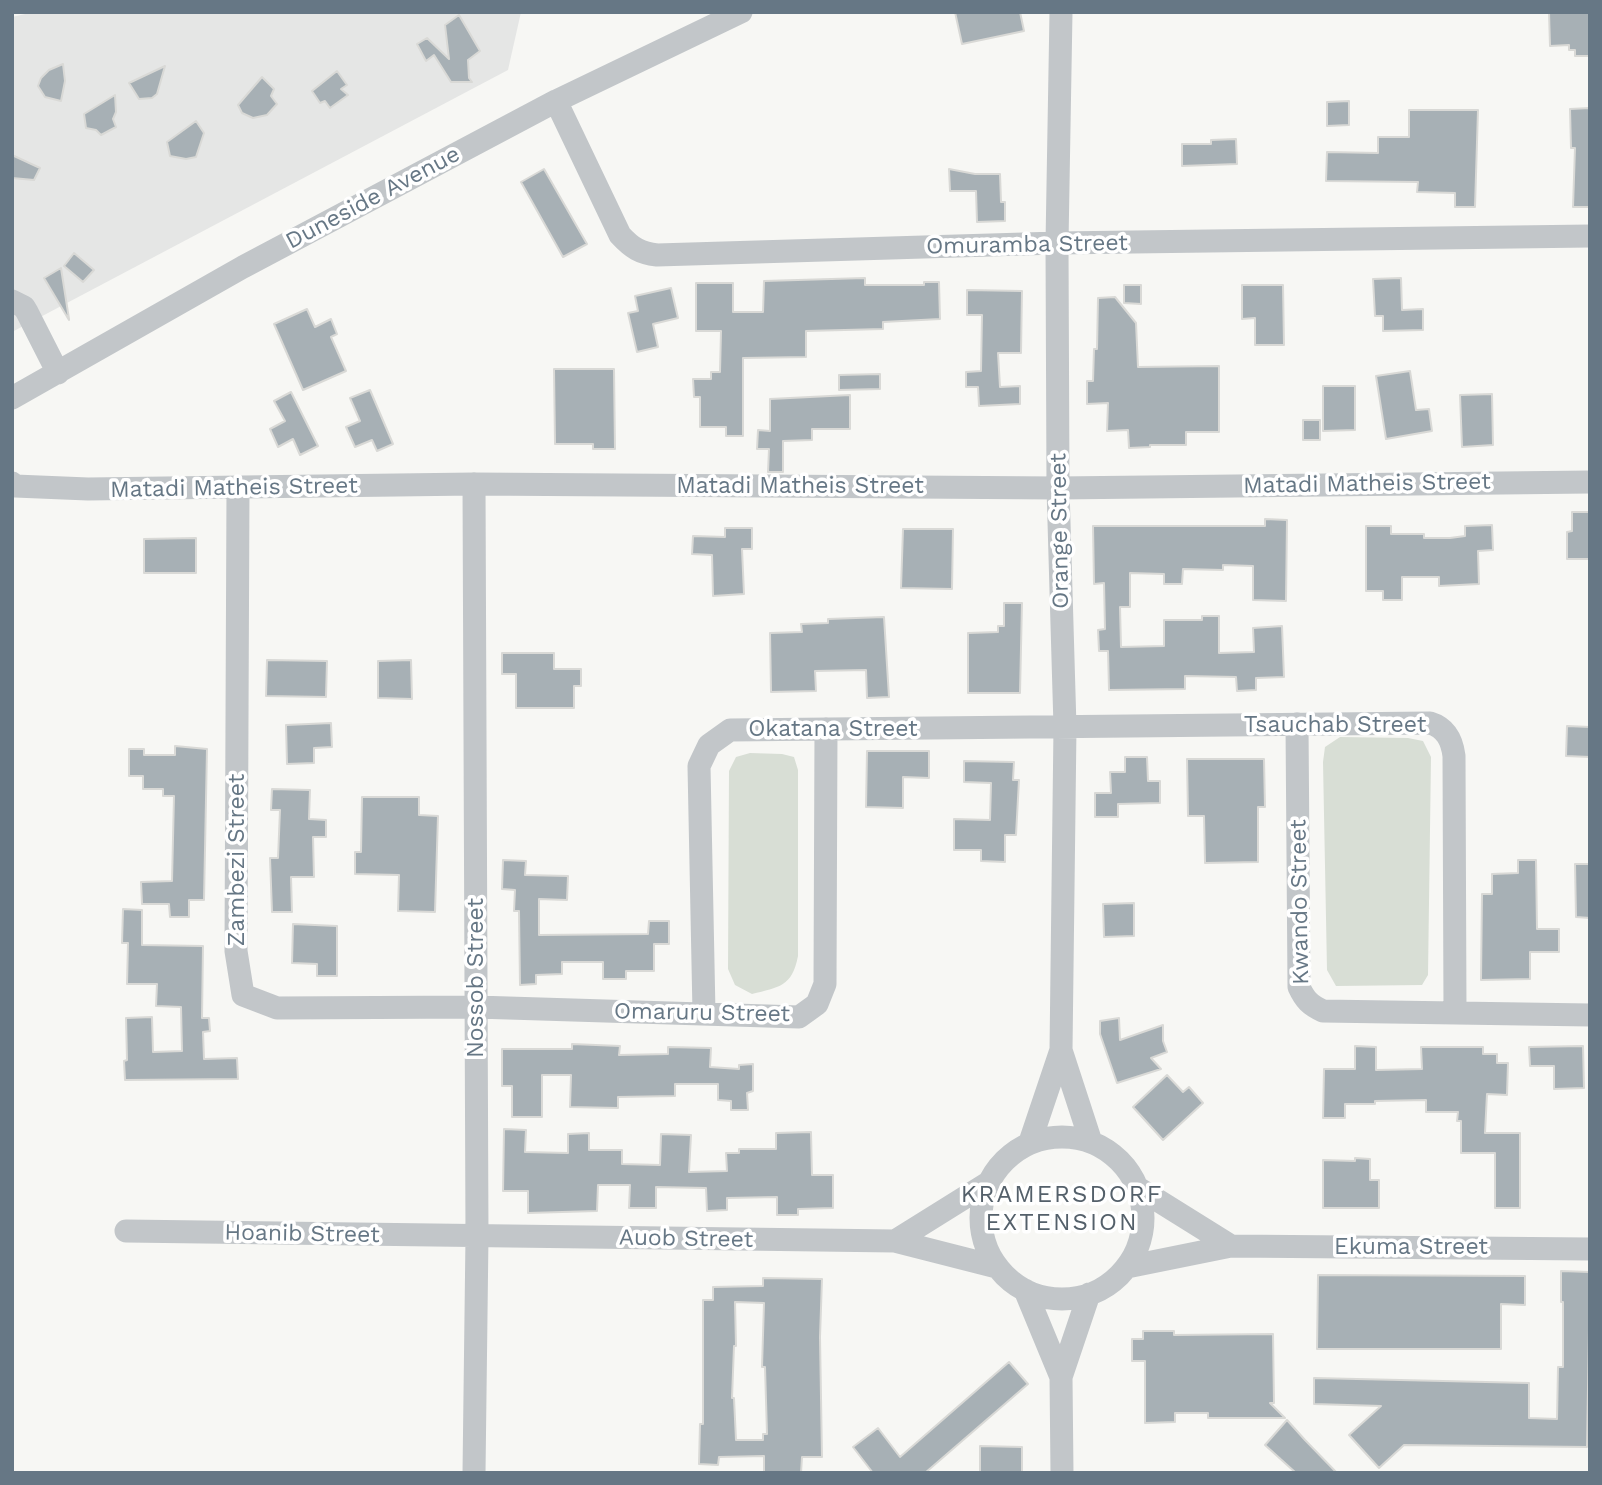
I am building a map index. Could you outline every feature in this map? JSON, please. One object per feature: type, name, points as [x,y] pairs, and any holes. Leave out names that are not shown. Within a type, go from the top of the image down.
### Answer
[{"type":"street","name":"Duneside Avenue","points":[[12,398],[243,267],[556,100],[741,12]]},
{"type":"street","name":"Orange Street","points":[[1030,1142],[1061,1050],[1065,727],[1058,488],[1057,243],[1061,12]]},
{"type":"street","name":"Omuramba Street","points":[[556,100],[620,235],[641,253],[1057,243],[1590,236]]},
{"type":"street","points":[[12,301],[27,312],[58,373]]},
{"type":"street","name":"Matadi Matheis Street","points":[[12,483],[15,486],[88,489],[474,484],[1058,488],[1590,482]]},
{"type":"street","name":"Nossob Street","points":[[474,484],[477,1236],[474,1473]]},
{"type":"street","name":"Zambezi Street","points":[[238,488],[236,951],[243,995],[277,1008],[476,1007]]},
{"type":"street","name":"Tsauchab Street","points":[[1065,727],[1430,723],[1438,726],[1450,740],[1454,756],[1455,1013]]},
{"type":"street","name":"Kwando Street","points":[[1297,724],[1299,987],[1311,1006],[1323,1011],[1590,1015]]},
{"type":"street","name":"Okatana Street","points":[[704,1013],[699,766],[709,745],[730,730],[1065,727]]},
{"type":"street","name":"Omaruru Street","points":[[476,1007],[799,1017],[817,1004],[825,984],[826,729]]},
{"type":"street","name":"Orange Street","points":[[1061,1050],[1091,1142]]},
{"type":"street","points":[[1050,1137],[1071,1137],[1091,1142],[1111,1152],[1127,1168],[1138,1188],[1144,1215],[1140,1242],[1127,1267],[1110,1283],[1089,1294],[1068,1299],[1045,1297],[1025,1290],[997,1267],[986,1248],[980,1226],[981,1204],[988,1183],[998,1166],[1013,1152],[1030,1142],[1050,1137]]},
{"type":"street","points":[[895,1241],[988,1183]]},
{"type":"street","points":[[1138,1188],[1231,1246]]},
{"type":"street","name":"Hoanib Street","points":[[126,1231],[477,1236]]},
{"type":"street","name":"Auob Street","points":[[477,1236],[895,1241],[997,1267]]},
{"type":"street","name":"Ekuma Street","points":[[1127,1267],[1231,1246],[1590,1248]]},
{"type":"street","points":[[1025,1290],[1061,1377]]},
{"type":"street","points":[[1062,1473],[1061,1377],[1089,1294]]},
{"type":"shaded area","points":[[34,12],[521,12],[508,70],[12,332],[12,17]]},
{"type":"shaded area","points":[[1340,737],[1408,738],[1423,741],[1431,757],[1428,975],[1422,985],[1336,986],[1327,970],[1323,762],[1325,747]]},
{"type":"shaded area","points":[[750,753],[794,757],[798,770],[798,956],[788,980],[752,994],[735,985],[728,969],[729,771],[736,757]]},
{"type":"building","points":[[955,12],[1020,12],[1024,31],[962,44]]},
{"type":"building","points":[[1549,12],[1590,12],[1590,56],[1575,56],[1575,50],[1569,50],[1569,45],[1550,46]]},
{"type":"building","points":[[459,15],[480,51],[468,60],[469,78],[472,82],[451,82],[434,55],[426,61],[417,44],[427,38],[449,59],[445,25]]},
{"type":"building","points":[[63,64],[65,81],[61,101],[45,97],[38,86],[41,78],[49,70]]},
{"type":"building","points":[[165,66],[157,94],[152,98],[139,99],[129,83]]},
{"type":"building","points":[[337,71],[347,85],[341,89],[348,95],[330,108],[325,101],[320,103],[312,91]]},
{"type":"building","points":[[262,77],[274,89],[271,96],[277,104],[267,115],[253,118],[242,113],[238,105]]},
{"type":"building","points":[[115,95],[116,112],[113,119],[116,127],[101,135],[96,130],[86,128],[84,114]]},
{"type":"building","points":[[1349,101],[1349,125],[1327,126],[1327,102]]},
{"type":"building","points":[[1590,108],[1590,207],[1573,207],[1575,148],[1571,148],[1570,109]]},
{"type":"building","points":[[1409,110],[1478,110],[1475,207],[1455,207],[1455,193],[1417,192],[1418,182],[1326,181],[1327,152],[1378,153],[1378,137],[1409,137]]},
{"type":"building","points":[[196,121],[204,133],[196,157],[186,159],[170,156],[167,142]]},
{"type":"building","points":[[1236,139],[1237,164],[1182,166],[1182,144],[1211,144],[1211,140]]},
{"type":"building","points":[[12,155],[40,168],[34,180],[12,178]]},
{"type":"building","points":[[544,169],[587,244],[563,257],[521,182]]},
{"type":"building","points":[[949,169],[975,174],[1000,174],[1005,221],[977,222],[976,191],[950,191]]},
{"type":"building","points":[[74,253],[94,270],[83,282],[64,266]]},
{"type":"building","points":[[61,268],[69,319],[69,320],[44,278]]},
{"type":"building","points":[[865,278],[865,285],[924,285],[924,282],[939,282],[940,319],[883,322],[883,329],[806,331],[806,357],[743,358],[743,436],[726,436],[726,427],[700,427],[700,397],[694,397],[693,379],[711,379],[711,372],[720,372],[721,331],[696,331],[696,283],[733,283],[733,312],[763,312],[764,281]]},
{"type":"building","points":[[1401,278],[1402,310],[1423,309],[1423,330],[1383,331],[1383,316],[1375,316],[1373,279]]},
{"type":"building","points":[[1124,285],[1141,285],[1141,304],[1124,303]]},
{"type":"building","points":[[1242,285],[1283,285],[1284,345],[1255,345],[1255,318],[1242,319]]},
{"type":"building","points":[[671,288],[678,318],[653,324],[658,347],[637,352],[628,313],[638,311],[635,296]]},
{"type":"building","points":[[967,290],[1022,291],[1021,353],[998,353],[1000,387],[1020,386],[1020,404],[979,406],[978,387],[966,387],[966,372],[981,371],[982,315],[967,315]]},
{"type":"building","points":[[1115,297],[1136,323],[1138,367],[1219,366],[1219,432],[1186,432],[1186,445],[1129,448],[1128,430],[1107,431],[1108,403],[1087,404],[1087,381],[1093,381],[1098,298]]},
{"type":"building","points":[[307,309],[315,327],[331,319],[337,334],[331,337],[346,371],[303,390],[274,324]]},
{"type":"building","points":[[554,369],[614,369],[615,449],[593,449],[593,444],[555,444]]},
{"type":"building","points":[[1410,371],[1416,410],[1429,409],[1432,431],[1386,439],[1376,376]]},
{"type":"building","points":[[880,374],[880,389],[839,390],[839,375]]},
{"type":"building","points":[[1323,386],[1355,386],[1355,430],[1323,431]]},
{"type":"building","points":[[370,390],[393,444],[377,451],[372,440],[355,447],[346,427],[360,421],[350,398]]},
{"type":"building","points":[[291,392],[318,446],[300,455],[293,439],[278,447],[270,429],[285,421],[274,401]]},
{"type":"building","points":[[1492,394],[1493,445],[1462,447],[1460,395]]},
{"type":"building","points":[[850,395],[850,429],[812,429],[812,440],[783,441],[783,472],[768,472],[769,449],[757,449],[758,430],[770,431],[770,399]]},
{"type":"building","points":[[1303,420],[1320,420],[1320,440],[1303,440]]},
{"type":"building","points":[[1572,512],[1590,512],[1590,559],[1567,559],[1567,532],[1572,531]]},
{"type":"building","points":[[1265,519],[1287,520],[1286,601],[1253,600],[1253,566],[1223,565],[1223,570],[1183,569],[1182,584],[1164,584],[1164,574],[1130,573],[1130,607],[1120,607],[1121,647],[1164,646],[1164,620],[1202,620],[1202,616],[1219,616],[1219,653],[1254,652],[1253,628],[1282,626],[1284,677],[1256,678],[1256,690],[1237,691],[1236,677],[1185,676],[1185,689],[1109,690],[1108,651],[1099,651],[1098,630],[1105,629],[1104,583],[1094,584],[1093,526],[1265,526]]},
{"type":"building","points":[[1492,525],[1493,550],[1478,551],[1479,584],[1439,586],[1439,577],[1402,577],[1402,600],[1383,600],[1383,591],[1366,591],[1366,526],[1391,526],[1391,534],[1424,534],[1424,538],[1450,538],[1465,536],[1465,526]]},
{"type":"building","points":[[725,528],[752,528],[752,549],[742,549],[744,594],[713,596],[712,555],[692,554],[693,536],[725,537]]},
{"type":"building","points":[[903,529],[953,529],[952,589],[901,588]]},
{"type":"building","points":[[196,538],[196,573],[144,573],[144,539]]},
{"type":"building","points":[[1004,603],[1022,603],[1020,693],[968,693],[968,633],[998,632],[998,626],[1004,626]]},
{"type":"building","points":[[884,617],[889,697],[867,698],[866,670],[815,671],[816,691],[771,692],[770,633],[802,632],[801,624],[828,623],[828,619]]},
{"type":"building","points":[[502,653],[554,653],[554,669],[581,669],[581,686],[574,686],[574,708],[516,708],[516,674],[502,674]]},
{"type":"building","points":[[267,660],[327,661],[326,697],[266,696]]},
{"type":"building","points":[[411,660],[412,699],[378,698],[378,661]]},
{"type":"building","points":[[331,723],[332,747],[314,748],[314,763],[287,764],[286,725]]},
{"type":"building","points":[[1567,726],[1590,727],[1590,757],[1566,756]]},
{"type":"building","points":[[175,746],[207,749],[204,900],[189,900],[189,917],[170,917],[169,904],[142,904],[141,882],[172,881],[174,796],[163,796],[163,789],[143,789],[143,776],[129,776],[129,749],[144,749],[144,755],[175,755]]},
{"type":"building","points":[[867,751],[929,751],[929,778],[903,777],[903,808],[866,807]]},
{"type":"building","points":[[1125,757],[1147,757],[1148,781],[1160,781],[1160,803],[1118,804],[1118,817],[1095,817],[1095,793],[1111,793],[1110,772],[1125,772]]},
{"type":"building","points":[[1187,759],[1264,759],[1265,807],[1258,807],[1258,862],[1205,863],[1204,816],[1188,816]]},
{"type":"building","points":[[964,761],[1014,762],[1013,780],[1019,780],[1016,835],[1005,835],[1005,862],[981,861],[981,850],[954,850],[954,819],[990,820],[991,783],[964,782]]},
{"type":"building","points":[[272,789],[310,790],[309,819],[326,820],[326,837],[313,837],[314,877],[291,877],[292,912],[272,912],[270,858],[278,858],[280,810],[271,810]]},
{"type":"building","points":[[362,797],[419,797],[419,815],[438,816],[435,912],[398,911],[399,875],[355,874],[355,852],[361,852]]},
{"type":"building","points":[[503,860],[526,861],[525,875],[568,876],[567,900],[539,899],[539,935],[648,934],[649,921],[669,921],[669,944],[654,944],[654,971],[626,971],[626,979],[603,979],[603,962],[562,962],[562,974],[536,975],[536,984],[520,985],[519,911],[514,911],[515,890],[502,889]]},
{"type":"building","points":[[1518,860],[1536,860],[1537,929],[1559,929],[1559,952],[1530,952],[1530,979],[1481,980],[1482,894],[1492,894],[1492,874],[1518,873]]},
{"type":"building","points":[[1575,864],[1590,864],[1590,918],[1576,917]]},
{"type":"building","points":[[1134,903],[1134,936],[1104,937],[1103,904]]},
{"type":"building","points":[[123,909],[142,910],[142,945],[203,946],[202,1018],[209,1018],[210,1031],[203,1032],[204,1059],[237,1058],[238,1079],[125,1080],[126,1018],[152,1017],[153,1052],[182,1051],[181,1007],[156,1006],[157,984],[127,984],[128,943],[122,943]]},
{"type":"building","points":[[293,924],[337,926],[337,976],[317,976],[317,964],[292,963]]},
{"type":"building","points":[[1119,1018],[1120,1040],[1163,1025],[1163,1041],[1167,1052],[1151,1058],[1161,1069],[1117,1083],[1100,1034],[1100,1021]]},
{"type":"building","points":[[572,1044],[620,1046],[619,1055],[668,1054],[668,1047],[711,1048],[710,1067],[739,1069],[739,1065],[753,1064],[753,1091],[747,1093],[748,1110],[731,1110],[731,1101],[718,1100],[718,1084],[675,1084],[675,1096],[618,1097],[618,1108],[570,1107],[571,1075],[542,1075],[542,1117],[512,1117],[512,1086],[502,1086],[502,1049],[572,1049]]},
{"type":"building","points":[[1355,1046],[1376,1047],[1376,1070],[1422,1069],[1421,1047],[1483,1047],[1483,1054],[1497,1054],[1497,1063],[1508,1063],[1507,1095],[1487,1094],[1485,1133],[1520,1133],[1520,1208],[1495,1208],[1495,1153],[1461,1153],[1461,1121],[1457,1121],[1458,1112],[1426,1112],[1426,1100],[1375,1101],[1375,1104],[1345,1104],[1345,1118],[1323,1118],[1324,1069],[1355,1069]]},
{"type":"building","points":[[1583,1046],[1584,1088],[1554,1089],[1554,1066],[1530,1066],[1529,1047]]},
{"type":"building","points":[[1167,1075],[1183,1092],[1189,1087],[1203,1103],[1163,1140],[1133,1107]]},
{"type":"building","points":[[504,1129],[526,1130],[525,1152],[568,1153],[568,1134],[589,1133],[589,1150],[622,1150],[622,1164],[660,1165],[661,1134],[691,1135],[689,1172],[727,1171],[726,1153],[739,1153],[739,1149],[776,1149],[776,1133],[811,1132],[812,1175],[833,1175],[833,1208],[798,1209],[798,1215],[777,1215],[777,1197],[727,1198],[727,1210],[707,1211],[706,1188],[656,1187],[656,1208],[629,1208],[630,1185],[598,1185],[597,1211],[528,1213],[528,1191],[503,1191]]},
{"type":"building","points":[[1355,1158],[1370,1159],[1370,1180],[1379,1180],[1379,1208],[1323,1208],[1323,1160],[1355,1161]]},
{"type":"building","points":[[1561,1271],[1590,1272],[1587,1447],[1404,1445],[1379,1468],[1349,1435],[1381,1406],[1314,1404],[1314,1378],[1529,1383],[1529,1418],[1557,1419],[1558,1367],[1563,1367]]},
{"type":"building","points":[[1318,1275],[1525,1276],[1525,1305],[1501,1304],[1501,1349],[1317,1349]]},
{"type":"building","points":[[763,1278],[822,1279],[822,1457],[802,1457],[801,1473],[764,1473],[764,1456],[719,1457],[718,1465],[699,1464],[700,1424],[703,1424],[703,1300],[713,1300],[713,1287],[763,1286]],"holes":[[[735,1302],[764,1303],[762,1367],[765,1367],[767,1434],[763,1434],[763,1440],[736,1440],[732,1398],[736,1346]]]},
{"type":"building","points":[[1143,1331],[1174,1331],[1174,1335],[1273,1334],[1274,1403],[1270,1403],[1285,1418],[1208,1418],[1208,1413],[1175,1413],[1175,1422],[1145,1423],[1145,1361],[1132,1361],[1132,1339],[1143,1339]]},
{"type":"building","points":[[1009,1362],[1028,1384],[925,1473],[873,1473],[853,1447],[878,1428],[900,1457]]},
{"type":"building","points":[[1287,1420],[1337,1473],[1296,1473],[1265,1445]]},
{"type":"building","points":[[980,1446],[1022,1447],[1022,1473],[980,1473]]},
{"type":"district","name":"KRAMERSDORF EXTENSION","points":[[1062,1209]]}]
